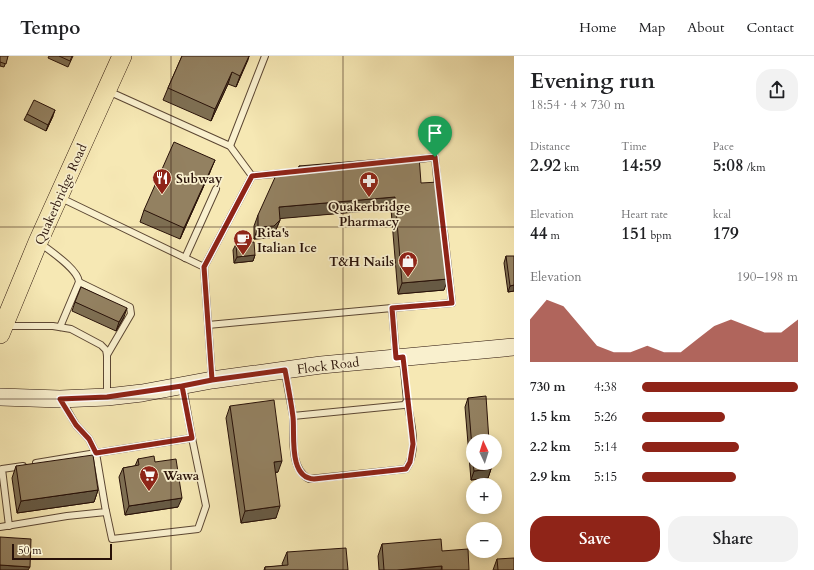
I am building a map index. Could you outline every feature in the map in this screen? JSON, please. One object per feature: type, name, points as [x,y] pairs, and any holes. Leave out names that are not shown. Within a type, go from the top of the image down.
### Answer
[{"type":"main road","name":"Quakerbridge Road","points":[[2,330],[38,242],[122,56]]},
{"type":"main road","name":"Flock Road","points":[[0,397],[60,399],[107,397],[212,380],[321,365],[514,347]]},
{"type":"lane","points":[[230,146],[265,56]]},
{"type":"lane","points":[[106,91],[230,146],[252,176]]},
{"type":"lane","points":[[403,161],[435,157],[439,196]]},
{"type":"lane","points":[[252,176],[292,172]]},
{"type":"lane","points":[[212,380],[204,267],[252,176]]},
{"type":"lane","points":[[184,258],[216,189]]},
{"type":"lane","points":[[59,197],[204,267]]},
{"type":"lane","points":[[208,325],[452,303],[443,226]]},
{"type":"lane","points":[[38,242],[71,268],[79,282],[130,307],[131,314],[107,355]]},
{"type":"lane","points":[[60,327],[79,282]]},
{"type":"lane","points":[[285,370],[293,416],[295,457],[300,472],[304,476],[309,479],[406,469],[410,462],[413,444],[392,308]]},
{"type":"lane","points":[[2,330],[60,327],[71,329],[101,345],[106,350],[107,355],[107,397]]},
{"type":"lane","points":[[60,399],[76,425],[89,439],[96,453],[112,539],[198,529],[206,506],[182,386]]},
{"type":"lane","points":[[293,416],[404,405],[407,401]]},
{"type":"lane","points":[[10,526],[2,469],[192,438]]},
{"type":"lane","points":[[0,527],[106,511]]},
{"type":"building","points":[[0,56],[8,56],[6,64],[0,62]]},
{"type":"building","points":[[59,56],[72,56],[70,61]]},
{"type":"building","points":[[182,56],[249,56],[240,76],[232,72],[215,109],[168,88]]},
{"type":"building","points":[[34,100],[55,110],[48,125],[27,114]]},
{"type":"building","points":[[174,142],[215,160],[184,228],[144,210]]},
{"type":"building","points":[[419,156],[421,183],[439,182],[448,279],[402,283],[395,197],[279,207],[280,220],[274,226],[258,227],[258,215],[277,173],[300,171],[299,166]]},
{"type":"building","points":[[254,242],[255,255],[237,257],[236,244]]},
{"type":"building","points":[[506,256],[514,256],[514,285],[510,286]]},
{"type":"building","points":[[81,287],[127,308],[119,322],[75,302]]},
{"type":"building","points":[[486,396],[489,434],[471,434],[468,398]]},
{"type":"building","points":[[274,400],[282,461],[274,462],[280,506],[245,511],[230,406]]},
{"type":"building","points":[[93,455],[98,490],[21,501],[16,466]]},
{"type":"building","name":"Wawa","points":[[154,456],[155,462],[176,459],[182,498],[129,506],[123,468],[139,465],[138,459]]},
{"type":"building","points":[[0,537],[31,539],[30,567],[0,565]]},
{"type":"building","points":[[441,539],[442,551],[466,549],[466,558],[468,558],[469,570],[442,570],[442,566],[384,570],[382,544]]},
{"type":"building","points":[[346,548],[348,570],[265,570],[265,567],[288,565],[287,552]]},
{"type":"building","points":[[514,558],[514,570],[498,570],[497,559]]},
{"type":"place","name":"Subway","points":[[162,195]]},
{"type":"place","name":"Quakerbridge Pharmacy","points":[[369,198]]},
{"type":"place","name":"Rita's Italian Ice","points":[[243,256]]},
{"type":"place","name":"T&H Nails","points":[[408,278]]},
{"type":"place","name":"Wawa","points":[[149,492]]},
{"type":"route","points":[[435,157],[252,176],[204,267],[212,380],[142,393],[107,397],[60,399],[76,425],[89,439],[96,453],[192,438],[182,386],[212,380],[285,370],[293,416],[295,457],[298,468],[304,476],[309,479],[314,479],[406,469],[410,462],[413,444],[403,357],[396,358],[392,308],[452,303],[435,157]]}]
